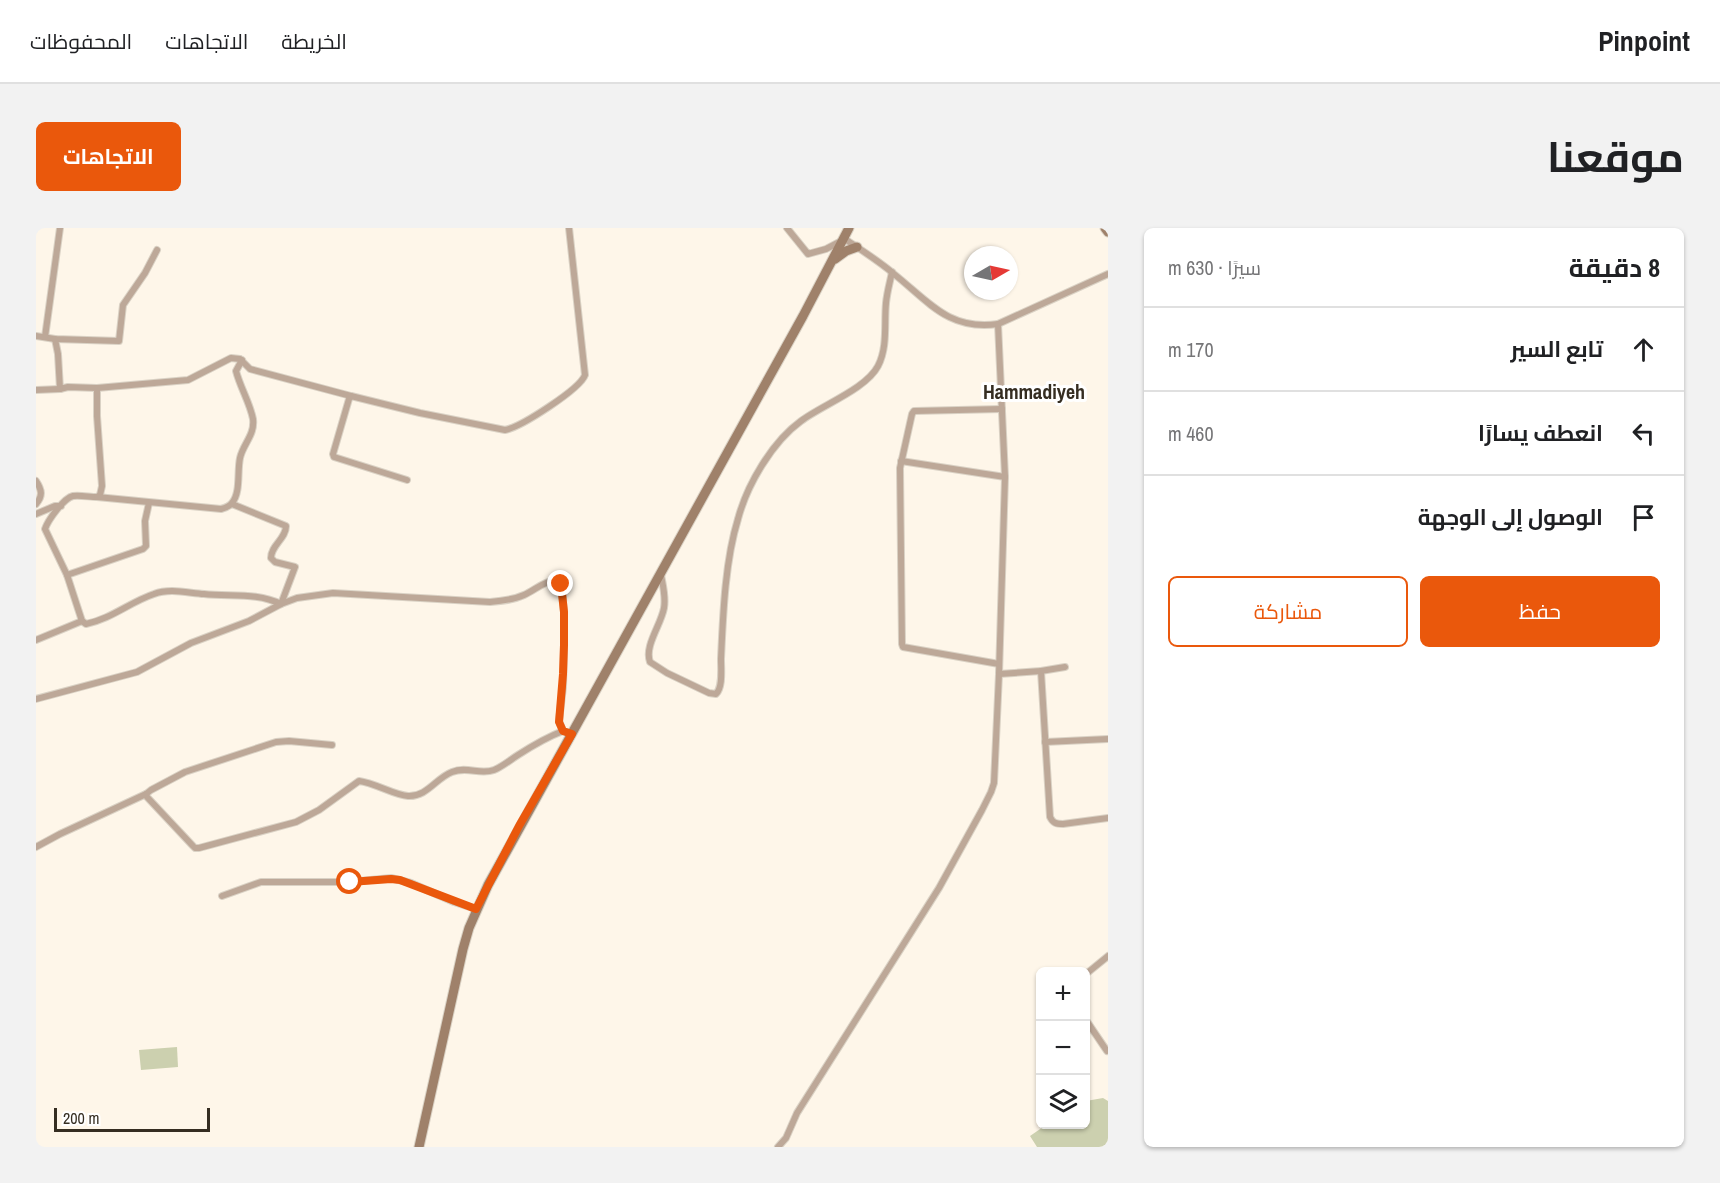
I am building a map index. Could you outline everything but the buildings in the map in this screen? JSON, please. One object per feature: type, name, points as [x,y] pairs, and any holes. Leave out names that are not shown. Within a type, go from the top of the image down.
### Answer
[{"type":"main road","points":[[419,1147],[463,949],[476,909],[567,733],[660,573],[849,228]]},
{"type":"main road","points":[[1105,228],[1108,232]]},
{"type":"main road","points":[[833,260],[857,247]]},
{"type":"street","points":[[45,337],[60,228]]},
{"type":"street","points":[[36,390],[68,387],[97,388],[188,380],[231,358],[238,358],[250,369],[351,396],[420,413],[506,430],[518,427],[575,388],[585,375],[569,228]]},
{"type":"street","points":[[787,228],[808,254],[826,249],[845,239],[892,272],[949,317],[982,327],[998,324],[1108,274]]},
{"type":"street","points":[[36,336],[55,339],[119,341],[123,305],[145,273],[157,250]]},
{"type":"street","points":[[660,573],[665,601],[661,622],[648,653],[650,662],[677,678],[716,694],[720,682],[731,550],[738,518],[749,491],[768,457],[786,434],[800,422],[847,394],[874,372],[883,352],[886,301],[892,272]]},
{"type":"street","points":[[778,1147],[786,1138],[797,1113],[939,888],[991,792],[995,775],[1005,477],[998,324]]},
{"type":"street","points":[[55,339],[60,389]]},
{"type":"street","points":[[242,360],[236,371],[251,412],[253,429],[241,453],[237,472],[236,497],[232,504],[220,509],[71,496],[45,529],[67,575],[82,621],[86,624],[101,621],[154,594],[165,591],[254,596],[272,599],[281,604]]},
{"type":"street","points":[[97,388],[102,486],[100,495],[97,497]]},
{"type":"street","points":[[351,396],[334,457],[407,480]]},
{"type":"street","points":[[999,664],[903,647],[900,475],[901,461],[914,411],[1002,409]]},
{"type":"street","points":[[901,461],[1005,477]]},
{"type":"street","points":[[36,481],[42,491],[36,504]]},
{"type":"street","points":[[67,575],[143,549],[146,546],[145,521],[149,503]]},
{"type":"street","points":[[232,504],[286,526],[284,536],[271,552],[271,558],[275,562],[294,567],[281,604]]},
{"type":"street","points":[[36,514],[55,506],[61,506]]},
{"type":"street","points":[[36,699],[136,672],[192,642],[249,621],[297,598],[333,592],[490,602],[508,601],[547,582],[556,580],[561,584],[564,612],[563,674],[559,722],[567,733],[539,742],[496,769],[483,771],[467,769],[452,772],[417,795],[404,795],[359,781],[319,810],[296,822],[199,848],[192,846],[146,794]]},
{"type":"street","points":[[36,639],[82,621]]},
{"type":"street","points":[[999,674],[1065,667]]},
{"type":"street","points":[[1041,671],[1052,822],[1063,824],[1108,818]]},
{"type":"street","points":[[1045,742],[1108,739]]},
{"type":"street","points":[[36,847],[146,794],[151,789],[185,772],[276,741],[332,745]]},
{"type":"street","points":[[222,897],[261,882],[350,882],[391,879],[411,883],[476,909]]},
{"type":"street","points":[[1090,971],[1108,956]]},
{"type":"street","points":[[1087,1021],[1107,1051]]},
{"type":"green space","points":[[177,1047],[178,1067],[141,1070],[139,1050]]},
{"type":"green space","points":[[1103,1098],[1108,1101],[1108,1147],[1037,1147],[1030,1136],[1040,1129],[1090,1129],[1090,1100]]},
{"type":"district","name":"Hammadiyeh","points":[[1034,391]]},
{"type":"route","points":[[350,882],[400,880],[476,909],[519,826],[572,734],[563,731],[559,722],[564,645],[561,584]]}]
